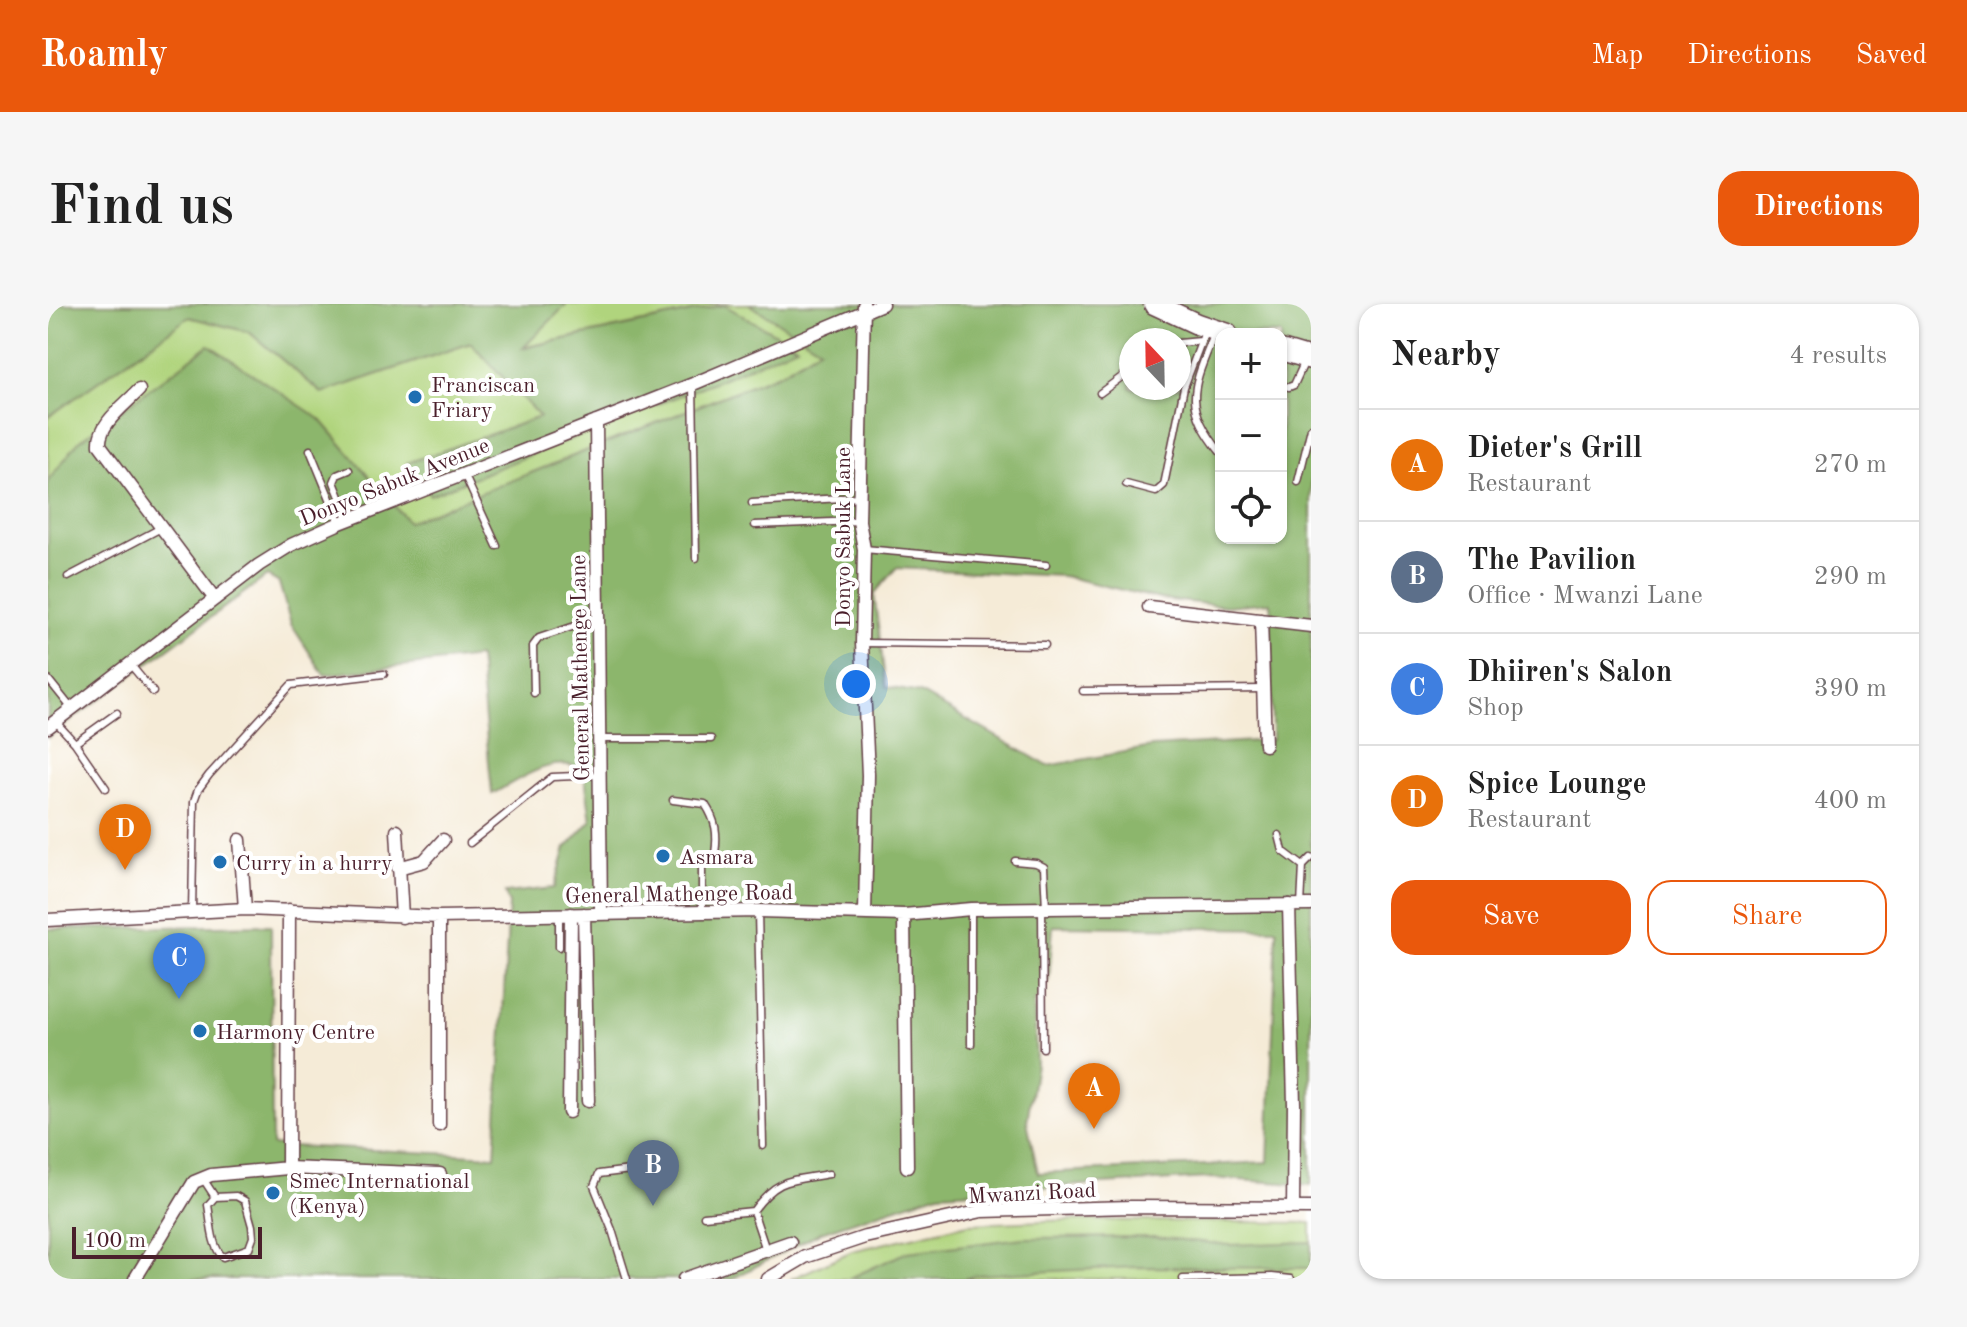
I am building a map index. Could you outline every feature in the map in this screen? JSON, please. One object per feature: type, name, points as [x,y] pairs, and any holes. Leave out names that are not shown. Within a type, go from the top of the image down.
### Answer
[{"type":"main road","points":[[1154,304],[1213,334]]},
{"type":"main road","points":[[1287,352],[1309,359]]},
{"type":"street","name":"Donyo Sabuk Avenue","points":[[52,724],[259,565],[291,545],[693,384],[864,307],[882,304]]},
{"type":"street","name":"Donyo Sabuk Lane","points":[[864,307],[859,521],[864,549],[862,643],[868,775],[865,913]]},
{"type":"street","points":[[139,390],[104,427],[99,436],[100,445],[215,599]]},
{"type":"street","name":"General Mathenge Lane","points":[[596,422],[601,913]]},
{"type":"street","points":[[1149,607],[1311,626]]},
{"type":"street","points":[[1261,620],[1265,745]]},
{"type":"street","points":[[397,831],[402,917]]},
{"type":"street","points":[[240,840],[245,909]]},
{"type":"street","points":[[398,868],[424,861],[443,840]]},
{"type":"street","points":[[1293,1208],[1300,905]]},
{"type":"street","name":"General Mathenge Road","points":[[48,920],[245,909],[439,917],[758,911],[904,915],[971,909],[1300,905]]},
{"type":"street","points":[[288,1168],[289,910]]},
{"type":"street","points":[[571,914],[588,1101]]},
{"type":"street","points":[[569,1112],[571,914]]},
{"type":"street","points":[[904,915],[907,1167]]},
{"type":"street","points":[[439,917],[439,1125]]},
{"type":"street","points":[[135,1279],[188,1190],[202,1177],[288,1168],[440,1174]]},
{"type":"street","name":"Mwanzi Road","points":[[768,1279],[805,1257],[865,1237],[982,1211],[1131,1207],[1311,1208]]},
{"type":"street","points":[[684,1279],[790,1242]]},
{"type":"lane","points":[[1191,340],[1213,334]]},
{"type":"lane","points":[[1213,334],[1193,390],[1199,416],[1215,443]]},
{"type":"lane","points":[[1126,484],[1156,492],[1164,485],[1184,387],[1213,334]]},
{"type":"lane","points":[[1287,386],[1294,385],[1309,359]]},
{"type":"lane","points":[[1100,393],[1119,379]]},
{"type":"lane","points":[[693,384],[696,558]]},
{"type":"lane","points":[[1298,482],[1311,428]]},
{"type":"lane","points":[[310,450],[345,521]]},
{"type":"lane","points":[[345,521],[334,482],[337,475],[349,470]]},
{"type":"lane","points":[[464,474],[497,546]]},
{"type":"lane","points":[[752,503],[860,497]]},
{"type":"lane","points":[[755,525],[859,521]]},
{"type":"lane","points":[[68,577],[161,528]]},
{"type":"lane","points":[[864,549],[1046,565]]},
{"type":"lane","points":[[534,693],[533,646],[539,638],[598,621]]},
{"type":"lane","points":[[862,643],[1045,645]]},
{"type":"lane","points":[[130,664],[153,692]]},
{"type":"lane","points":[[192,912],[194,801],[209,775],[291,685],[384,674]]},
{"type":"lane","points":[[48,679],[72,709]]},
{"type":"lane","points":[[1083,691],[1264,689]]},
{"type":"lane","points":[[75,743],[117,713]]},
{"type":"lane","points":[[52,724],[75,743],[106,788]]},
{"type":"lane","points":[[600,739],[711,739]]},
{"type":"lane","points":[[470,843],[552,777],[600,775]]},
{"type":"lane","points":[[673,800],[705,804],[718,834],[715,854],[706,859],[702,866],[702,912]]},
{"type":"lane","points":[[1279,835],[1283,851],[1303,866]]},
{"type":"lane","points":[[1300,905],[1303,866],[1311,858]]},
{"type":"lane","points":[[1015,861],[1044,867],[1043,1048]]},
{"type":"lane","points":[[971,909],[971,1044]]},
{"type":"lane","points":[[758,911],[763,1146]]},
{"type":"lane","points":[[559,947],[571,914]]},
{"type":"lane","points":[[627,1279],[594,1186],[599,1174],[638,1169]]},
{"type":"lane","points":[[704,1216],[753,1211],[767,1193],[782,1182],[829,1174]]},
{"type":"lane","points":[[202,1177],[215,1197]]},
{"type":"lane","points":[[236,1196],[245,1201],[253,1237],[249,1248],[223,1257],[219,1254],[208,1205],[215,1197],[236,1196]]},
{"type":"lane","points":[[753,1211],[766,1250]]},
{"type":"lane","points":[[1183,1279],[1291,1279]]},
{"type":"green space","points":[[48,304],[567,304],[523,348],[724,305],[797,346],[430,495],[407,463],[540,417],[471,343],[322,393],[249,332],[189,317],[48,417]]},
{"type":"green space","points":[[567,304],[749,304],[820,348],[779,374],[408,522],[320,419],[48,481],[48,417],[189,317],[249,332],[322,393],[471,343],[540,417],[408,463],[430,494],[724,305],[521,348]]},
{"type":"green space","points":[[749,304],[1311,304],[1311,1185],[1210,1178],[939,1193],[821,1232],[732,1279],[48,1279],[48,929],[271,925],[272,1145],[495,1156],[509,904],[505,893],[554,888],[566,848],[591,821],[584,770],[572,766],[548,766],[536,770],[492,794],[479,657],[324,675],[291,624],[279,583],[267,576],[48,737],[48,481],[78,442],[209,345],[320,419],[408,522],[779,374],[820,348]],"holes":[[[896,568],[1063,576],[1160,599],[1227,606],[1271,602],[1272,740],[1152,747],[1048,766],[920,693],[886,687],[874,594]],[[1053,926],[1277,929],[1268,1162],[1038,1173],[1027,1121],[1036,1064],[1034,1003],[1049,980]]]},
{"type":"green space","points":[[1071,1220],[1311,1223],[1311,1279],[791,1279],[852,1251],[968,1224]]},
{"type":"green space","points":[[1155,1237],[1229,1245],[1311,1242],[1311,1268],[1136,1267],[976,1275],[965,1279],[848,1279],[907,1252],[1023,1238]]},
{"type":"place","name":"Franciscan Friary","points":[[415,397]]},
{"type":"place","name":"Asmara","points":[[663,856]]},
{"type":"place","name":"Curry in a hurry","points":[[220,862]]},
{"type":"place","name":"Spice Lounge","points":[[125,870]]},
{"type":"place","name":"Dhiiren's Salon","points":[[179,999]]},
{"type":"place","name":"Harmony Centre","points":[[200,1031]]},
{"type":"place","name":"Dieter's Grill","points":[[1094,1129]]},
{"type":"place","name":"Smec International (Kenya)","points":[[273,1193]]},
{"type":"place","name":"The Pavilion","points":[[653,1206]]}]
